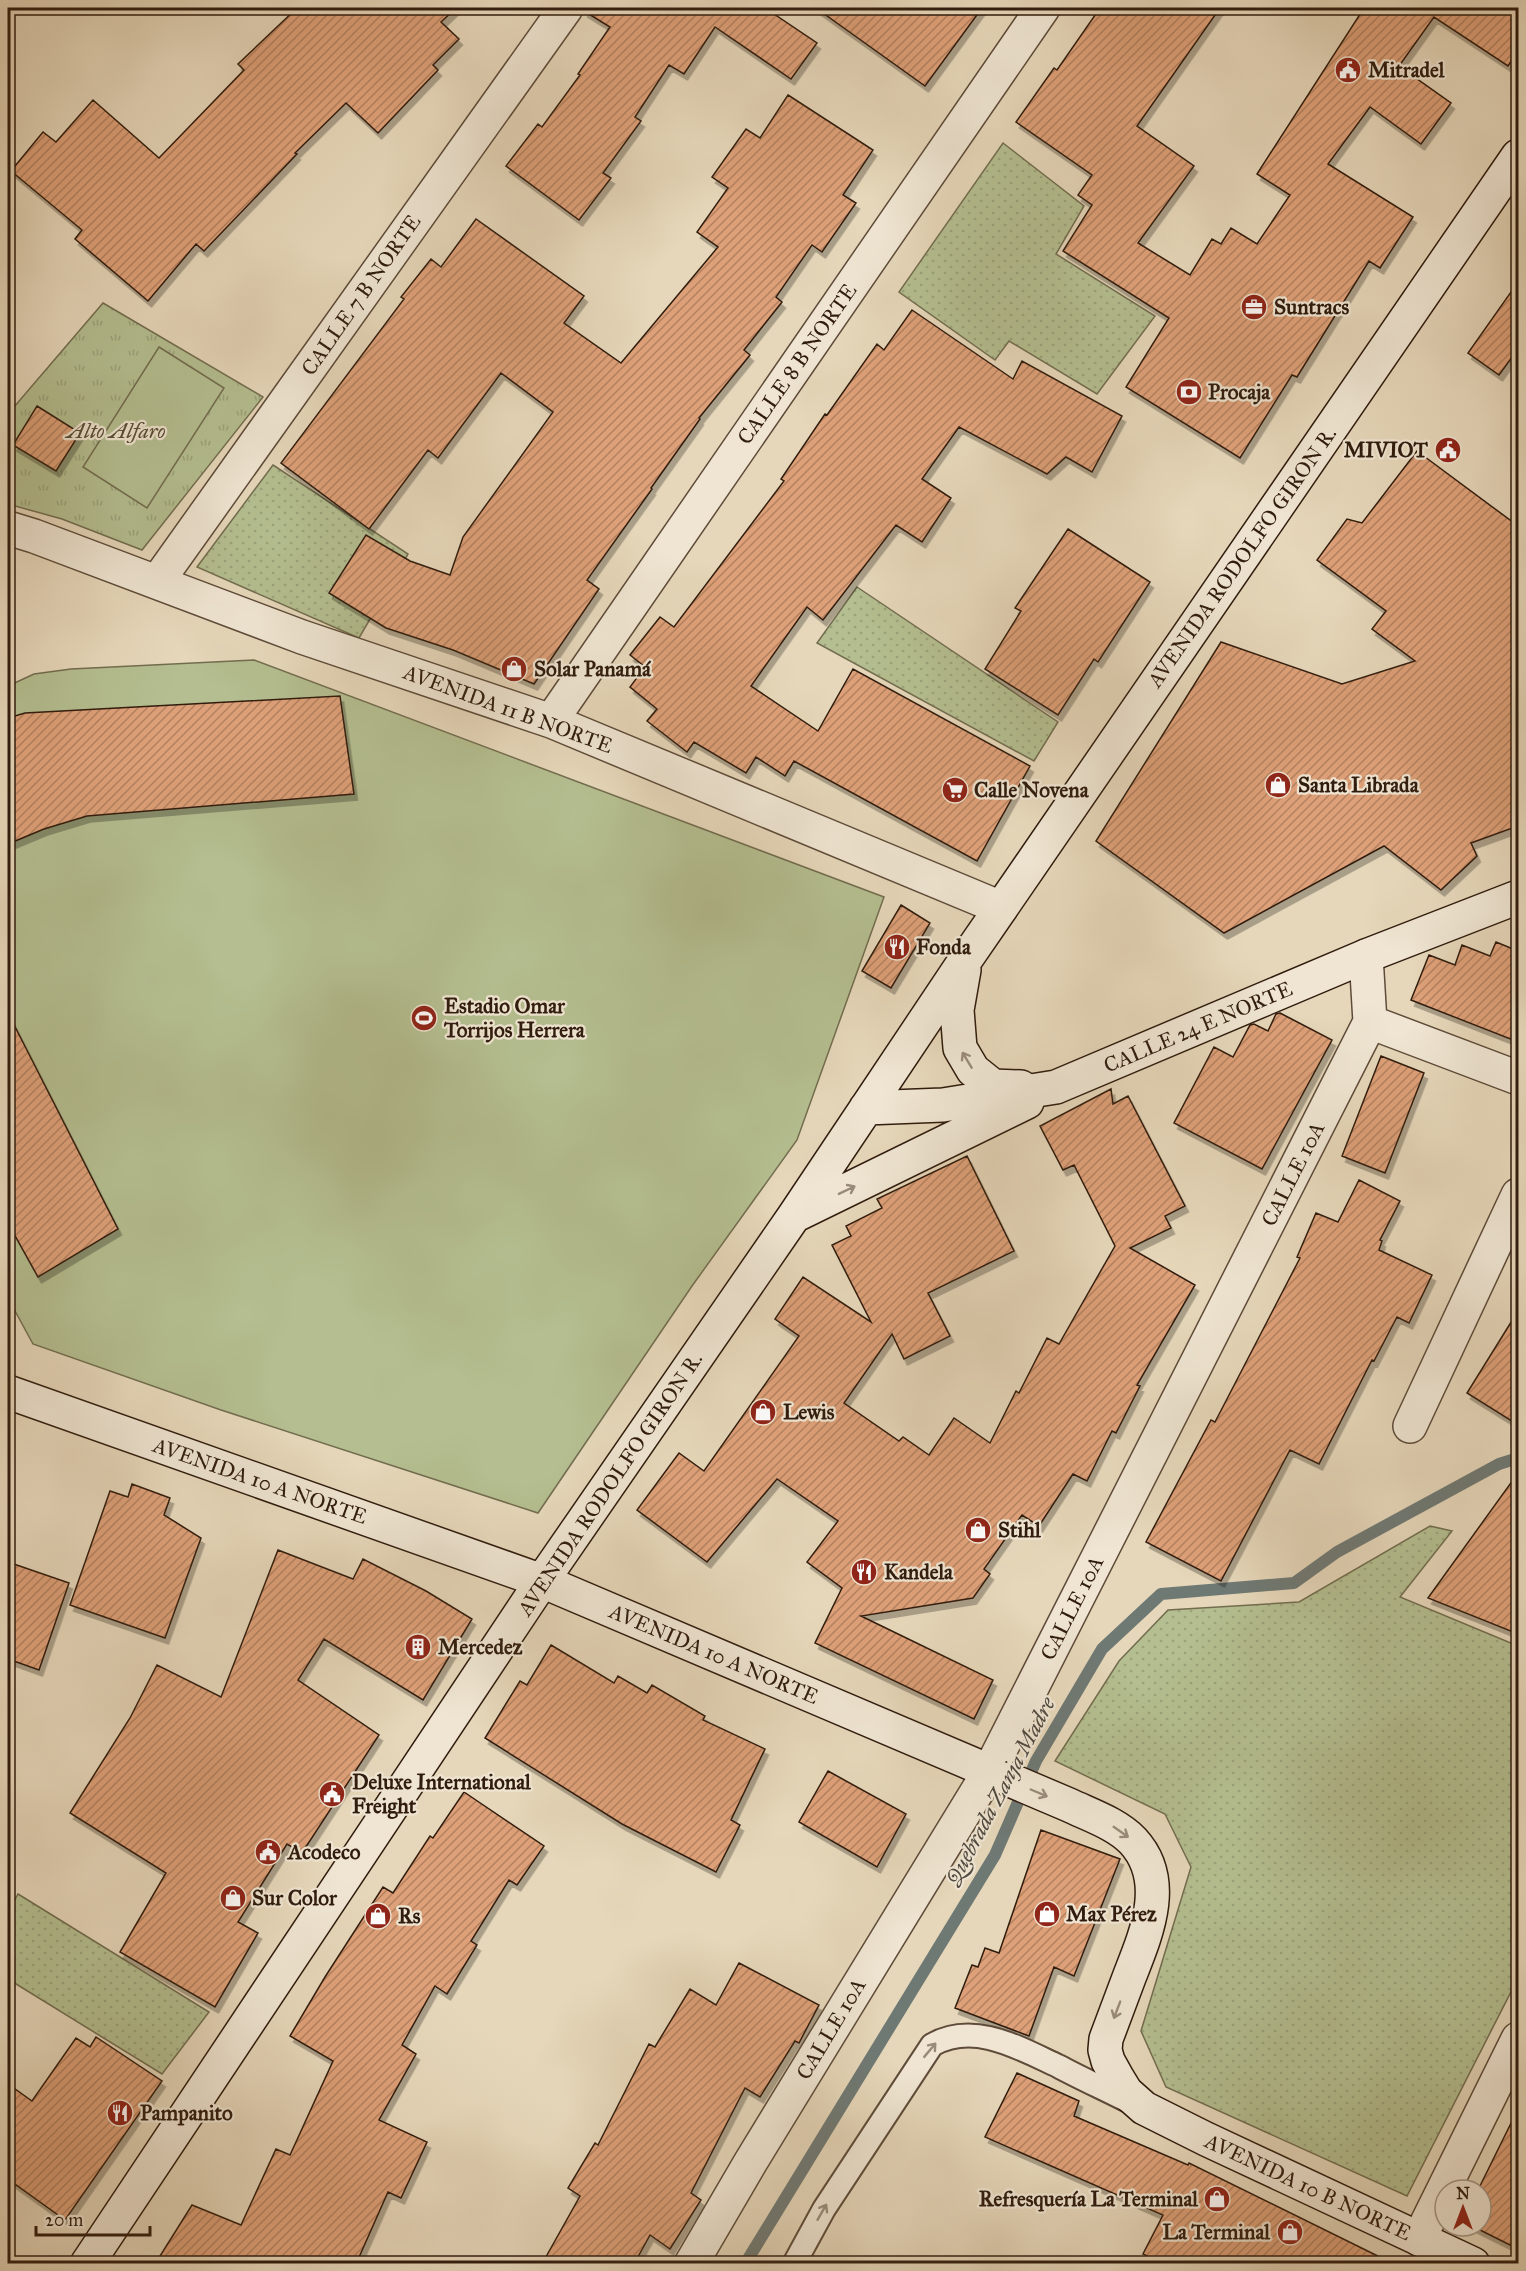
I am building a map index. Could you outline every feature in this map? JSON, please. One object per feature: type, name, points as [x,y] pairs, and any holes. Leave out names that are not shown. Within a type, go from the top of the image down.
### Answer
[{"type":"street","name":"CALLE 7 B NORTE","points":[[157,582],[566,8]]},
{"type":"street","name":"CALLE 8 B NORTE","points":[[551,721],[1043,8]]},
{"type":"street","name":"AVENIDA RODOLFO GIRON R.","points":[[87,2264],[543,1581],[794,1216],[966,959],[1518,156]]},
{"type":"street","name":"AVENIDA 11 B NORTE","points":[[8,528],[302,637],[551,721],[1001,909]]},
{"type":"street","name":"CALLE 24 E NORTE","points":[[866,1108],[943,1105],[1056,1087],[1365,956],[1518,897]]},
{"type":"street","points":[[1365,956],[1370,1022],[1518,1078]]},
{"type":"street","points":[[966,959],[957,1010],[957,1028],[960,1048],[974,1070],[993,1086],[1056,1087]]},
{"type":"street","name":"CALLE 10A","points":[[691,2264],[750,2163],[999,1776],[1370,1022]]},
{"type":"street","points":[[794,1216],[1056,1087]]},
{"type":"street","points":[[1410,1426],[1518,1195]]},
{"type":"street","name":"AVENIDA 10 A NORTE","points":[[8,1392],[543,1581],[1113,1826],[1132,1839],[1144,1859],[1152,1880],[1153,1899],[1145,1936],[1106,2039],[1105,2050],[1108,2061],[1126,2092],[1144,2108]]},
{"type":"street","points":[[1419,2239],[1518,2039]]},
{"type":"street","name":"AVENIDA 10 B NORTE","points":[[1144,2108],[1473,2264]]},
{"type":"lane","points":[[794,2264],[824,2209],[932,2045],[943,2038],[959,2036],[997,2038],[1144,2108]]},
{"type":"green space","points":[[1003,143],[1084,206],[1056,254],[1155,316],[1097,394],[1009,341],[995,360],[899,292]]},
{"type":"green space","name":"Alto Alfaro","points":[[103,303],[263,397],[142,550],[62,519],[8,504],[8,414]]},
{"type":"green space","points":[[159,347],[224,388],[147,508],[83,467]]},
{"type":"green space","points":[[273,465],[408,554],[359,638],[197,567]]},
{"type":"green space","points":[[857,587],[1058,722],[1034,761],[817,643]]},
{"type":"green space","name":"Estadio Omar Torrijos Herrera","points":[[254,660],[884,897],[797,1140],[692,1286],[538,1513],[221,1410],[33,1344],[8,1298],[8,686],[34,674],[71,669]]},
{"type":"green space","points":[[1430,1526],[1452,1531],[1400,1597],[1518,1646],[1518,1978],[1407,2196],[1166,2087],[1141,2031],[1191,1867],[1165,1814],[1055,1761],[1119,1661],[1168,1610],[1299,1602]]},
{"type":"green space","points":[[18,1894],[209,2012],[162,2074],[8,1979],[8,1912]]},
{"type":"building","points":[[297,8],[456,8],[441,22],[459,39],[433,65],[438,70],[378,133],[346,103],[295,153],[297,154],[204,251],[196,244],[148,301],[75,239],[82,230],[11,171],[43,132],[56,142],[93,100],[159,158],[244,70],[238,64]]},
{"type":"building","points":[[584,8],[765,8],[817,43],[791,79],[715,27],[684,74],[669,65],[635,117],[641,121],[603,173],[611,178],[579,220],[506,166],[538,124],[542,127],[580,75],[578,74],[610,27],[584,11]]},
{"type":"building","points":[[816,8],[982,8],[925,86]]},
{"type":"building","points":[[1100,8],[1220,8],[1137,126],[1194,166],[1138,243],[1190,275],[1212,239],[1221,244],[1231,228],[1257,244],[1290,195],[1257,174],[1364,8],[1518,8],[1518,51],[1508,66],[1434,17],[1399,66],[1451,103],[1421,144],[1370,107],[1328,164],[1413,217],[1380,268],[1369,261],[1297,377],[1292,375],[1240,458],[1126,387],[1169,318],[1063,251],[1092,205],[1078,195],[1092,175],[1016,122],[1054,68],[1057,70]]},
{"type":"building","points":[[788,95],[873,150],[843,195],[856,203],[822,252],[812,245],[776,297],[782,302],[744,350],[750,355],[699,418],[587,580],[599,589],[534,684],[453,650],[386,628],[329,593],[366,535],[410,561],[450,575],[463,537],[553,412],[501,373],[438,458],[428,450],[369,529],[281,463],[404,299],[401,297],[431,259],[441,267],[476,219],[584,296],[564,323],[621,363],[718,247],[697,232],[728,188],[712,177],[746,129],[760,138]]},
{"type":"building","points":[[1518,282],[1518,349],[1499,375],[1468,353]]},
{"type":"building","points":[[912,310],[1013,379],[1022,361],[1122,416],[1092,472],[1066,457],[1047,474],[959,427],[922,479],[951,498],[922,542],[896,525],[823,620],[807,607],[751,686],[818,731],[853,669],[1030,766],[977,861],[794,761],[785,776],[756,757],[746,773],[694,742],[687,752],[647,721],[657,709],[630,687],[645,667],[630,655],[660,617],[674,627],[784,481],[781,479],[825,414],[827,415],[877,344],[884,350]]},
{"type":"building","points":[[37,406],[80,433],[56,471],[13,445]]},
{"type":"building","points":[[1417,451],[1518,526],[1518,826],[1471,843],[1477,856],[1441,890],[1384,846],[1224,933],[1096,841],[1221,642],[1342,684],[1415,661],[1372,629],[1386,611],[1317,560],[1347,519],[1362,523]]},
{"type":"building","points":[[1068,529],[1150,582],[1098,662],[1094,659],[1058,715],[985,669],[1021,611],[1015,608]]},
{"type":"building","points":[[340,696],[354,794],[87,816],[44,829],[8,844],[8,718],[25,713]]},
{"type":"building","points":[[901,905],[930,923],[891,988],[862,971]]},
{"type":"building","points":[[1496,942],[1518,951],[1518,1042],[1411,1000],[1429,955],[1455,965],[1462,945],[1490,956]]},
{"type":"building","points":[[8,1013],[118,1229],[38,1277],[8,1223]]},
{"type":"building","points":[[1280,1013],[1332,1040],[1262,1169],[1174,1123],[1214,1047],[1233,1057],[1250,1025],[1254,1024],[1268,1031],[1276,1014]]},
{"type":"building","points":[[1381,1056],[1424,1073],[1385,1173],[1342,1156]]},
{"type":"building","points":[[1111,1089],[1113,1104],[1128,1096],[1185,1206],[1165,1216],[1171,1228],[1130,1248],[1195,1285],[1137,1385],[1140,1386],[1116,1433],[1112,1431],[1087,1481],[1073,1474],[1039,1526],[1022,1515],[984,1569],[990,1574],[973,1598],[861,1616],[993,1680],[974,1719],[815,1643],[842,1588],[807,1562],[838,1521],[777,1479],[707,1562],[637,1510],[679,1453],[704,1471],[799,1336],[775,1319],[803,1277],[871,1322],[832,1245],[851,1236],[846,1226],[882,1208],[877,1199],[967,1156],[1014,1251],[928,1293],[950,1336],[904,1359],[892,1334],[844,1403],[899,1441],[903,1437],[929,1455],[954,1418],[990,1443],[1016,1391],[1019,1393],[1047,1338],[1059,1344],[1115,1246],[1074,1165],[1063,1170],[1040,1126]]},
{"type":"building","points":[[1359,1180],[1400,1201],[1380,1240],[1382,1241],[1379,1250],[1432,1275],[1409,1323],[1397,1317],[1374,1361],[1372,1360],[1319,1464],[1290,1450],[1221,1581],[1146,1542],[1211,1420],[1215,1422],[1300,1258],[1297,1257],[1316,1213],[1338,1222]]},
{"type":"building","points":[[1518,1311],[1518,1425],[1467,1393]]},
{"type":"building","points":[[1518,1473],[1518,1634],[1428,1598]]},
{"type":"building","points":[[132,1484],[170,1498],[164,1515],[201,1538],[165,1638],[70,1605],[110,1491],[128,1497]]},
{"type":"building","points":[[278,1550],[353,1579],[363,1559],[426,1591],[472,1619],[423,1700],[324,1639],[298,1680],[379,1735],[302,1853],[287,1844],[238,1922],[258,1933],[215,2007],[120,1952],[166,1873],[70,1813],[130,1718],[157,1665],[221,1697]]},
{"type":"building","points":[[8,1562],[69,1583],[39,1670],[8,1659]]},
{"type":"building","points":[[551,1645],[614,1683],[618,1676],[647,1693],[652,1685],[705,1716],[703,1720],[765,1749],[731,1820],[740,1825],[716,1872],[622,1824],[485,1738],[520,1681],[527,1685]]},
{"type":"building","points":[[828,1771],[906,1814],[877,1867],[799,1822]]},
{"type":"building","points":[[464,1792],[544,1846],[517,1885],[509,1880],[471,1941],[477,1945],[447,1994],[435,1986],[402,2045],[416,2054],[379,2120],[427,2142],[401,2198],[388,2192],[356,2264],[155,2264],[192,2205],[241,2225],[276,2149],[290,2155],[333,2061],[290,2036],[383,1887],[393,1893],[430,1836],[433,1838]]},
{"type":"building","points":[[1041,1830],[1120,1859],[1074,1976],[1054,1967],[1029,2036],[955,2008],[972,1965],[978,1967],[985,1948],[999,1953]]},
{"type":"building","points":[[739,1963],[819,2005],[799,2043],[795,2041],[760,2097],[745,2088],[691,2193],[701,2200],[670,2249],[650,2235],[634,2264],[542,2264],[580,2196],[568,2188],[595,2143],[598,2145],[649,2044],[655,2047],[690,1989],[716,2005]]},
{"type":"building","points":[[96,2037],[162,2081],[65,2220],[8,2179],[8,2084],[32,2101],[76,2038],[90,2047]]},
{"type":"building","points":[[1017,2073],[1079,2101],[1074,2116],[1188,2165],[1189,2163],[1394,2264],[1162,2264],[1143,2254],[1163,2215],[985,2137]]},
{"type":"building","points":[[1518,2109],[1518,2249],[1493,2236],[1493,2178],[1484,2178]]},
{"type":"waterway","name":"Quebrada Zanja Madre","points":[[745,2264],[995,1855],[1036,1761],[1102,1649],[1161,1594],[1294,1583],[1337,1552],[1499,1464],[1518,1458]]},
{"type":"place","name":"Mitradel","points":[[1348,70]]},
{"type":"place","name":"Suntracs","points":[[1254,307]]},
{"type":"place","name":"Procaja","points":[[1189,392]]},
{"type":"place","name":"MIVIOT","points":[[1448,450]]},
{"type":"place","name":"Solar Panamá","points":[[514,669]]},
{"type":"place","name":"Santa Librada","points":[[1278,785]]},
{"type":"place","name":"Calle Novena","points":[[955,790]]},
{"type":"place","name":"Fonda","points":[[897,947]]},
{"type":"place","name":"Estadio Omar Torrijos Herrera","points":[[424,1018]]},
{"type":"place","name":"Lewis","points":[[763,1412]]},
{"type":"place","name":"Stihl","points":[[978,1530]]},
{"type":"place","name":"Kandela","points":[[864,1572]]},
{"type":"place","name":"Mercedez","points":[[418,1647]]},
{"type":"place","name":"Deluxe International Freight","points":[[332,1794]]},
{"type":"place","name":"Acodeco","points":[[268,1852]]},
{"type":"place","name":"Sur Color","points":[[233,1898]]},
{"type":"place","name":"Max Pérez","points":[[1047,1914]]},
{"type":"place","name":"Rs","points":[[378,1916]]},
{"type":"place","name":"Pampanito","points":[[120,2113]]},
{"type":"place","name":"Refresquería La Terminal","points":[[1217,2199]]},
{"type":"place","name":"La Terminal","points":[[1290,2232]]}]
